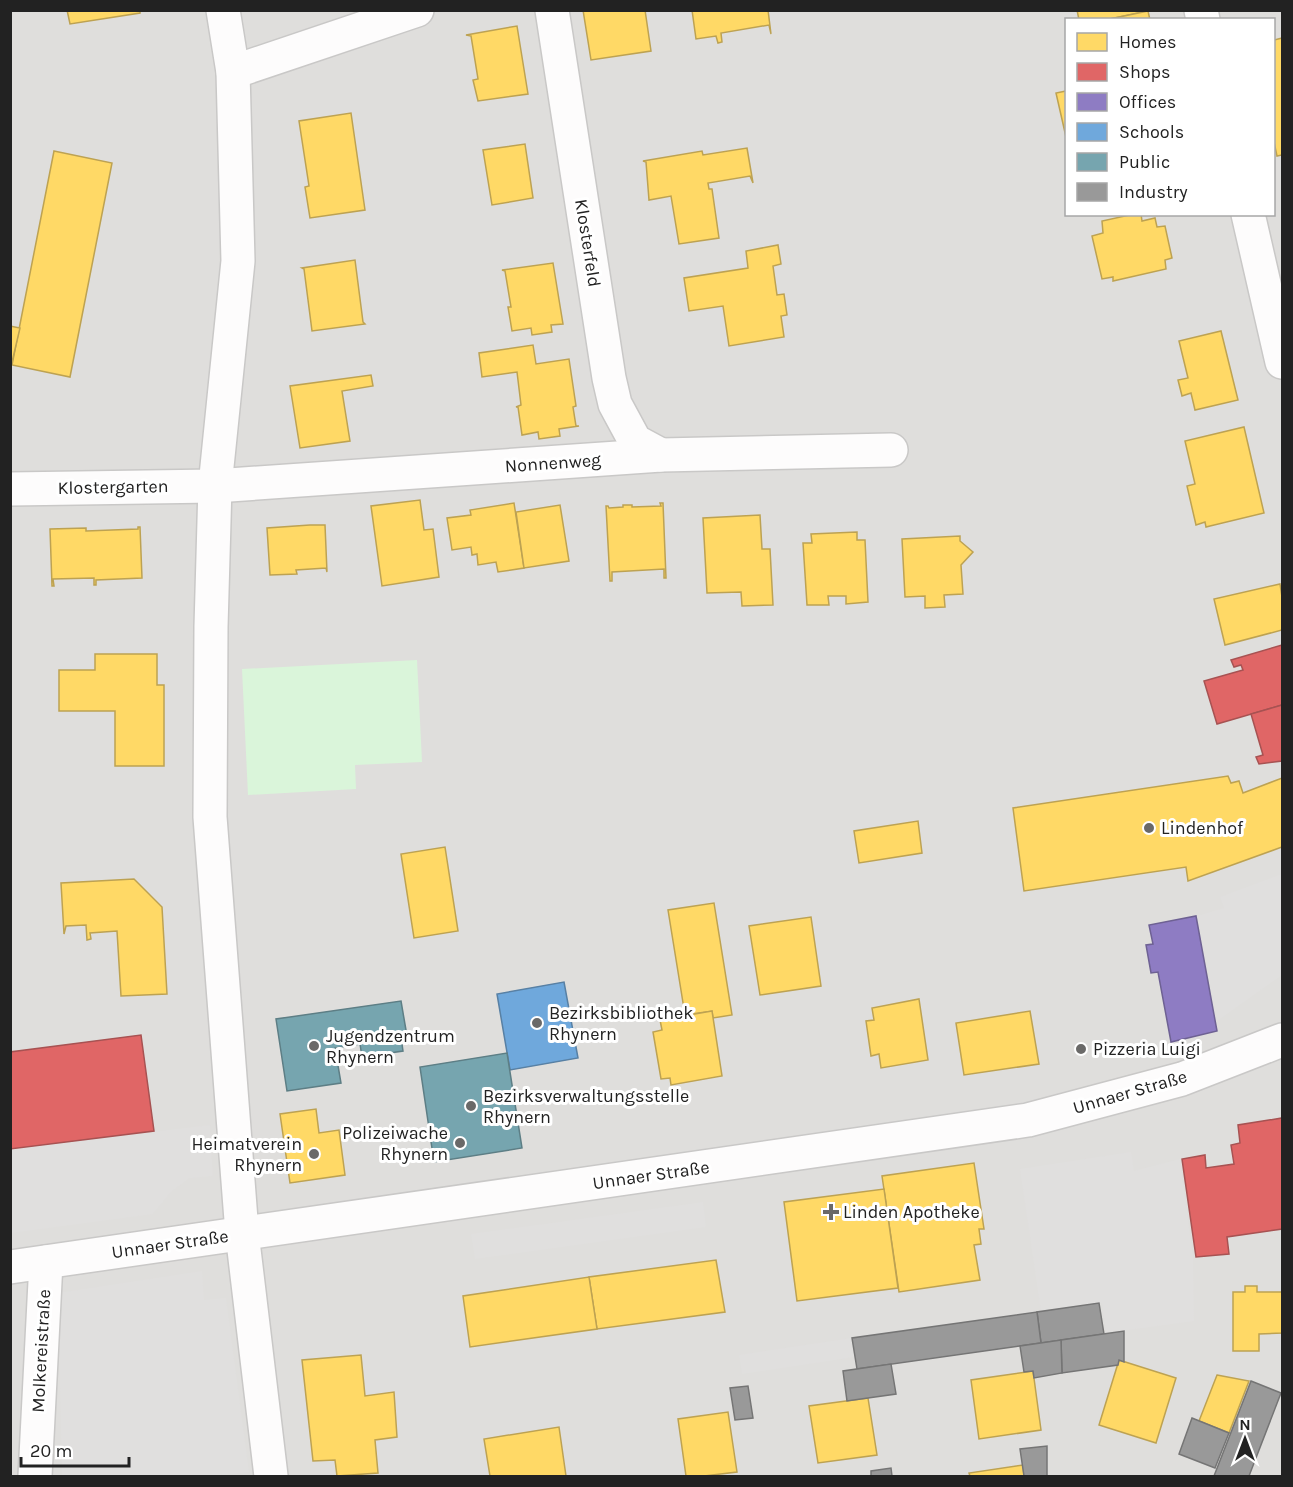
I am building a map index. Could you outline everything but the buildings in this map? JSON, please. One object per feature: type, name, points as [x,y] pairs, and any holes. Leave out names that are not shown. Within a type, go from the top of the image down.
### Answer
[{"type":"street","points":[[223,10],[234,72],[238,261],[215,486],[211,627],[210,817],[242,1233],[271,1476]]},
{"type":"street","points":[[234,72],[417,10]]},
{"type":"street","name":"Klosterfeld","points":[[552,10],[609,378],[615,404],[635,441],[661,455]]},
{"type":"street","points":[[1248,216],[1282,362]]},
{"type":"street","name":"Nonnenweg","points":[[215,486],[661,455],[891,450]]},
{"type":"street","name":"Klostergarten","points":[[10,489],[215,486]]},
{"type":"street","name":"Unnaer Straße","points":[[10,1267],[1028,1120],[1182,1079],[1282,1040]]},
{"type":"street","name":"Molkereistraße","points":[[35,1476],[46,1262]]},
{"type":"shaded area","points":[[11,11],[1282,11],[1282,1476],[11,1476]]},
{"type":"shaded area","points":[[1282,874],[1282,975],[1217,1021],[1197,916],[1224,908],[1220,897]]},
{"type":"shaded area","points":[[210,1125],[213,1176],[190,1178],[172,1191],[153,1214],[11,1233],[11,1149]]},
{"type":"shaded area","points":[[1131,1152],[1134,1171],[1180,1159],[1193,1258],[1194,1321],[1106,1333],[1102,1303],[1041,1312],[1020,1169]]},
{"type":"shaded area","points":[[703,1202],[706,1227],[475,1259],[471,1234]]},
{"type":"shaded area","points":[[202,1271],[204,1300],[226,1298],[249,1472],[212,1476],[62,1476],[58,1293]]},
{"type":"shaded area","points":[[852,1338],[855,1357],[742,1374],[739,1355]]},
{"type":"green space","points":[[417,660],[422,762],[355,765],[356,789],[248,795],[242,669]]},
{"type":"place","name":"Lindenhof","points":[[1149,828]]},
{"type":"place","name":"Bezirksbibliothek Rhynern","points":[[537,1023]]},
{"type":"place","name":"Jugendzentrum Rhynern","points":[[314,1046]]},
{"type":"place","name":"Pizzeria Luigi","points":[[1081,1049]]},
{"type":"place","name":"Bezirksverwaltungsstelle Rhynern","points":[[471,1106]]},
{"type":"place","name":"Polizeiwache Rhynern","points":[[460,1143]]},
{"type":"place","name":"Heimatverein Rhynern","points":[[314,1154]]},
{"type":"place","name":"Linden Apotheke","points":[[831,1212]]}]
